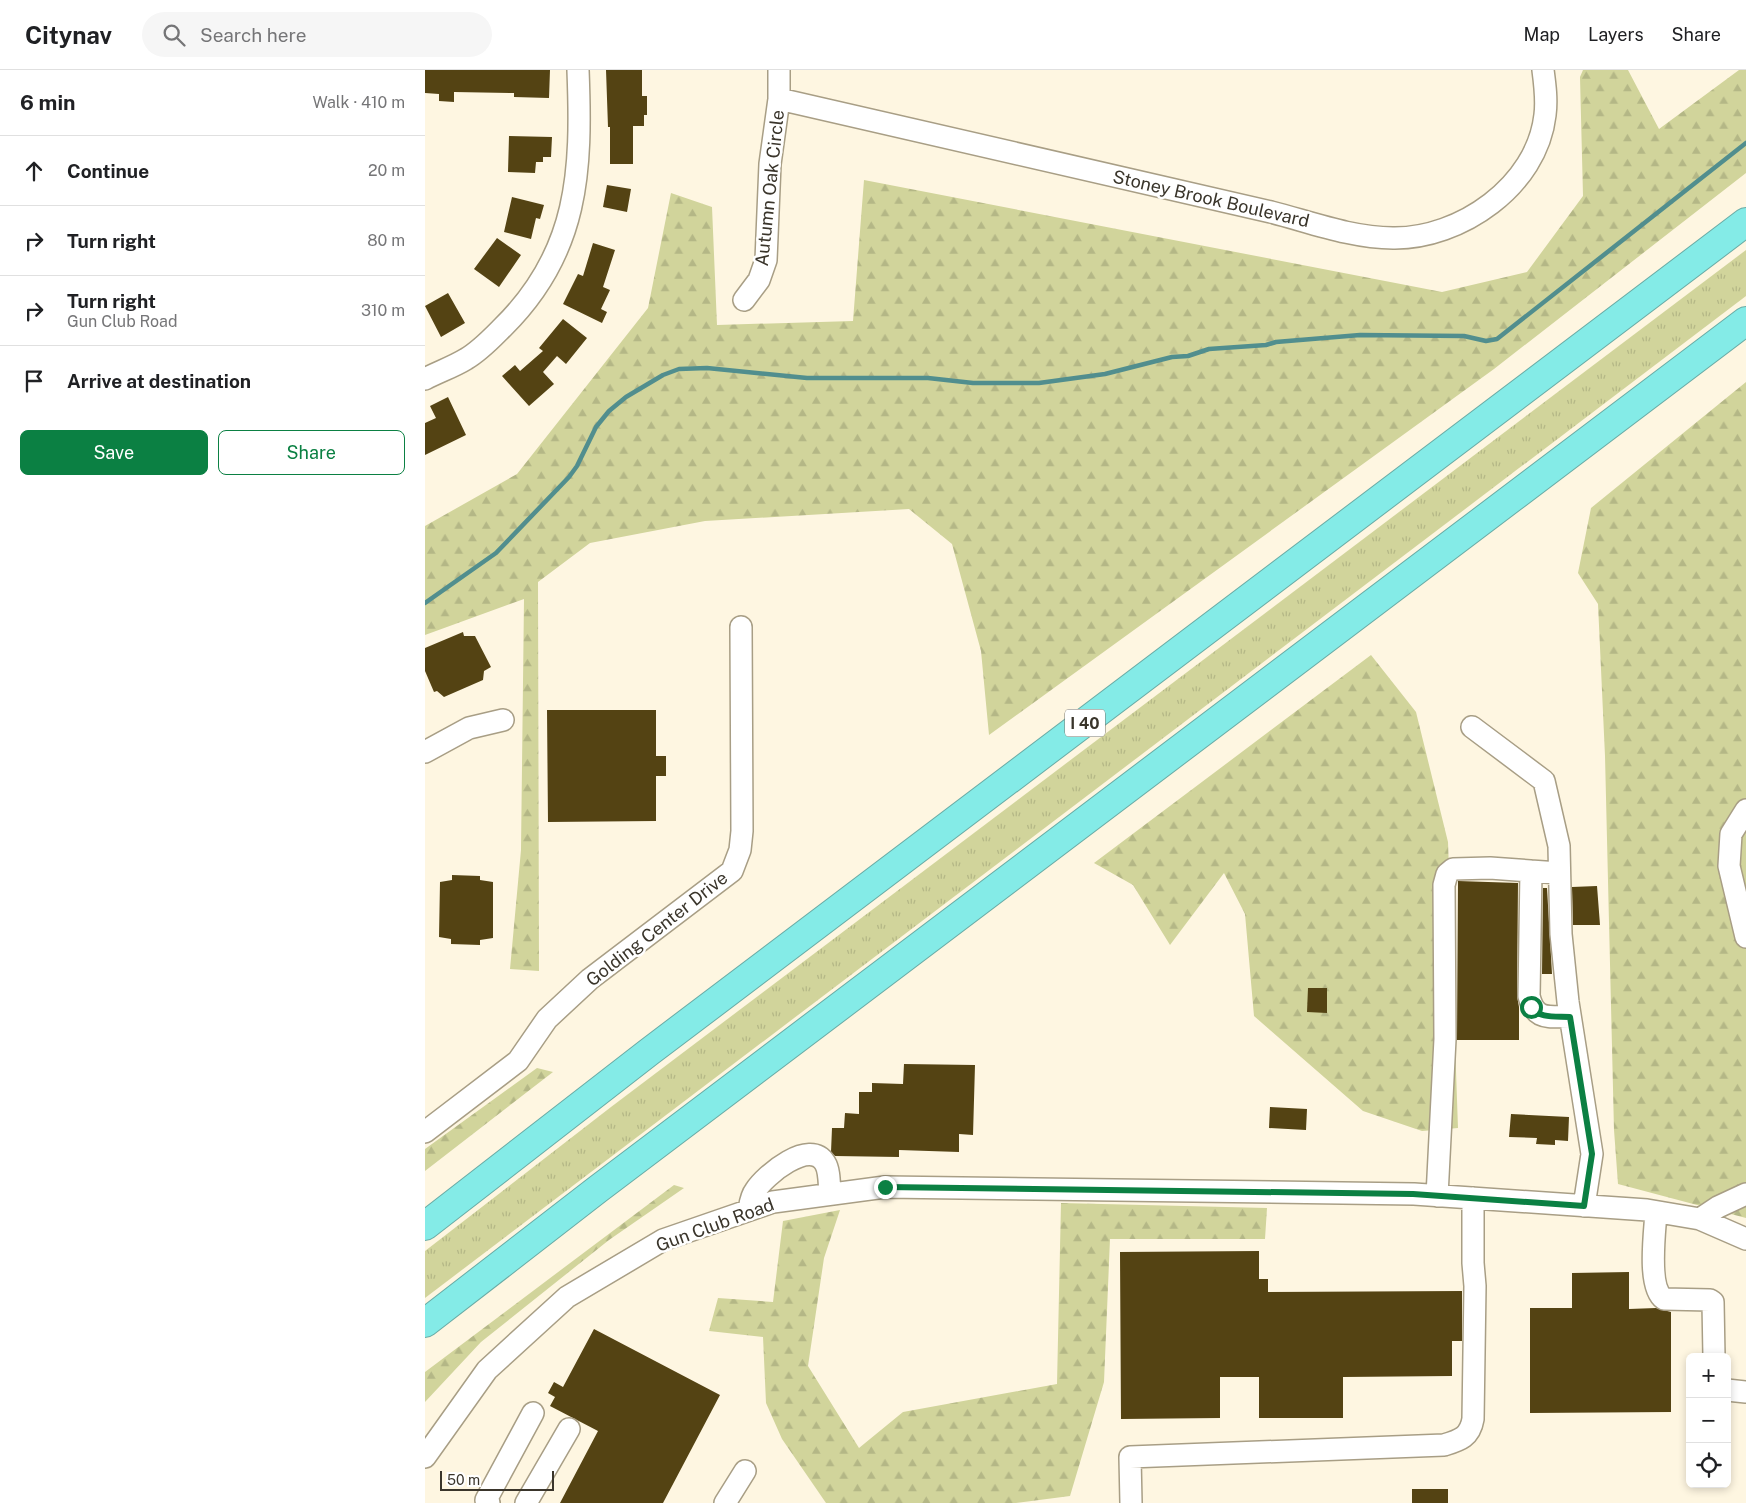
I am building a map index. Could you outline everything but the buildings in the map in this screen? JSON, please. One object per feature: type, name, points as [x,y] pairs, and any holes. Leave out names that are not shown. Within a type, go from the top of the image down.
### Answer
[{"type":"highway","name":"I 40","points":[[425,1226],[649,1052],[1746,222]]},
{"type":"highway","points":[[425,1323],[598,1189],[1746,320]]},
{"type":"street","points":[[426,376],[466,359],[489,341],[519,311],[547,270],[567,229],[576,187],[579,150],[578,70]]},
{"type":"street","name":"Autumn Oak Circle","points":[[744,300],[759,280],[766,260],[770,164],[779,99],[779,70]]},
{"type":"street","name":"Stoney Brook Boulevard","points":[[779,99],[1271,212],[1331,228],[1373,237],[1393,238],[1418,237],[1449,227],[1471,216],[1505,192],[1520,176],[1534,151],[1545,116],[1543,70]]},
{"type":"street","name":"Golding Center Drive","points":[[425,1132],[518,1061],[547,1019],[590,979],[732,870],[741,850],[742,831],[741,627]]},
{"type":"street","points":[[425,752],[469,728],[503,720]]},
{"type":"street","points":[[1473,728],[1544,781],[1559,846],[1561,934],[1570,1017],[1592,1154],[1584,1206]]},
{"type":"street","points":[[1746,810],[1731,834],[1729,866],[1746,937]]},
{"type":"street","points":[[1437,1196],[1445,1039],[1444,885],[1447,874],[1453,869],[1490,868],[1559,873]]},
{"type":"street","points":[[1531,871],[1529,996],[1531,1007],[1535,1013],[1541,1015],[1570,1017]]},
{"type":"street","points":[[749,1210],[753,1192],[768,1175],[781,1165],[810,1154],[819,1156],[826,1164],[831,1194]]},
{"type":"street","name":"Gun Club Road","points":[[425,1457],[487,1370],[567,1297],[663,1240],[773,1202],[885,1187],[1437,1196],[1656,1212],[1700,1220],[1746,1239]]},
{"type":"street","points":[[1700,1220],[1718,1207],[1746,1194]]},
{"type":"street","points":[[1131,1503],[1130,1457],[1444,1445],[1465,1437],[1471,1429],[1473,1419],[1475,1286],[1473,1198]]},
{"type":"street","points":[[1656,1212],[1654,1261],[1658,1292],[1664,1298],[1713,1302],[1714,1353]]},
{"type":"street","points":[[1731,1390],[1746,1392]]},
{"type":"street","points":[[489,1503],[486,1500],[533,1413]]},
{"type":"street","points":[[526,1503],[569,1429]]},
{"type":"street","points":[[725,1503],[745,1471]]},
{"type":"green space","points":[[1583,70],[1628,70],[1659,129],[1739,70],[1746,70],[1746,173],[1494,369],[989,735],[981,651],[952,544],[909,509],[705,521],[590,543],[538,582],[539,971],[510,969],[521,850],[524,599],[425,635],[425,526],[517,474],[648,308],[671,193],[712,207],[717,325],[853,321],[864,180],[1442,292],[1527,272],[1583,196],[1580,77]]},
{"type":"green space","points":[[1746,250],[1746,296],[425,1298],[425,1251],[611,1107]]},
{"type":"green space","points":[[1746,382],[1746,1218],[1618,1184],[1614,1130],[1605,756],[1598,604],[1578,573],[1591,508]]},
{"type":"green space","points":[[1371,655],[1416,712],[1448,842],[1458,1128],[1422,1131],[1363,1111],[1254,1016],[1245,914],[1224,873],[1170,945],[1133,885],[1094,863]]},
{"type":"green space","points":[[537,1068],[553,1072],[425,1171],[425,1149]]},
{"type":"green space","points":[[674,1185],[684,1188],[609,1240],[481,1342],[425,1402],[425,1372]]},
{"type":"green space","points":[[1061,1203],[1267,1208],[1265,1239],[1110,1239],[1104,1382],[1070,1496],[1016,1503],[826,1503],[782,1439],[766,1403],[763,1337],[709,1331],[718,1298],[773,1302],[783,1221],[840,1210],[824,1258],[808,1366],[859,1448],[903,1412],[1057,1384]]},
{"type":"waterway","points":[[425,603],[496,553],[569,477],[577,466],[596,427],[609,411],[626,397],[663,375],[679,369],[707,368],[807,378],[928,378],[973,383],[1039,383],[1105,374],[1172,357],[1188,356],[1209,349],[1266,345],[1276,342],[1360,335],[1464,336],[1486,341],[1497,339],[1746,143]]},
{"type":"route","points":[[885,1187],[1413,1194],[1584,1206],[1592,1154],[1570,1017],[1541,1015],[1535,1013],[1531,1007]]}]
